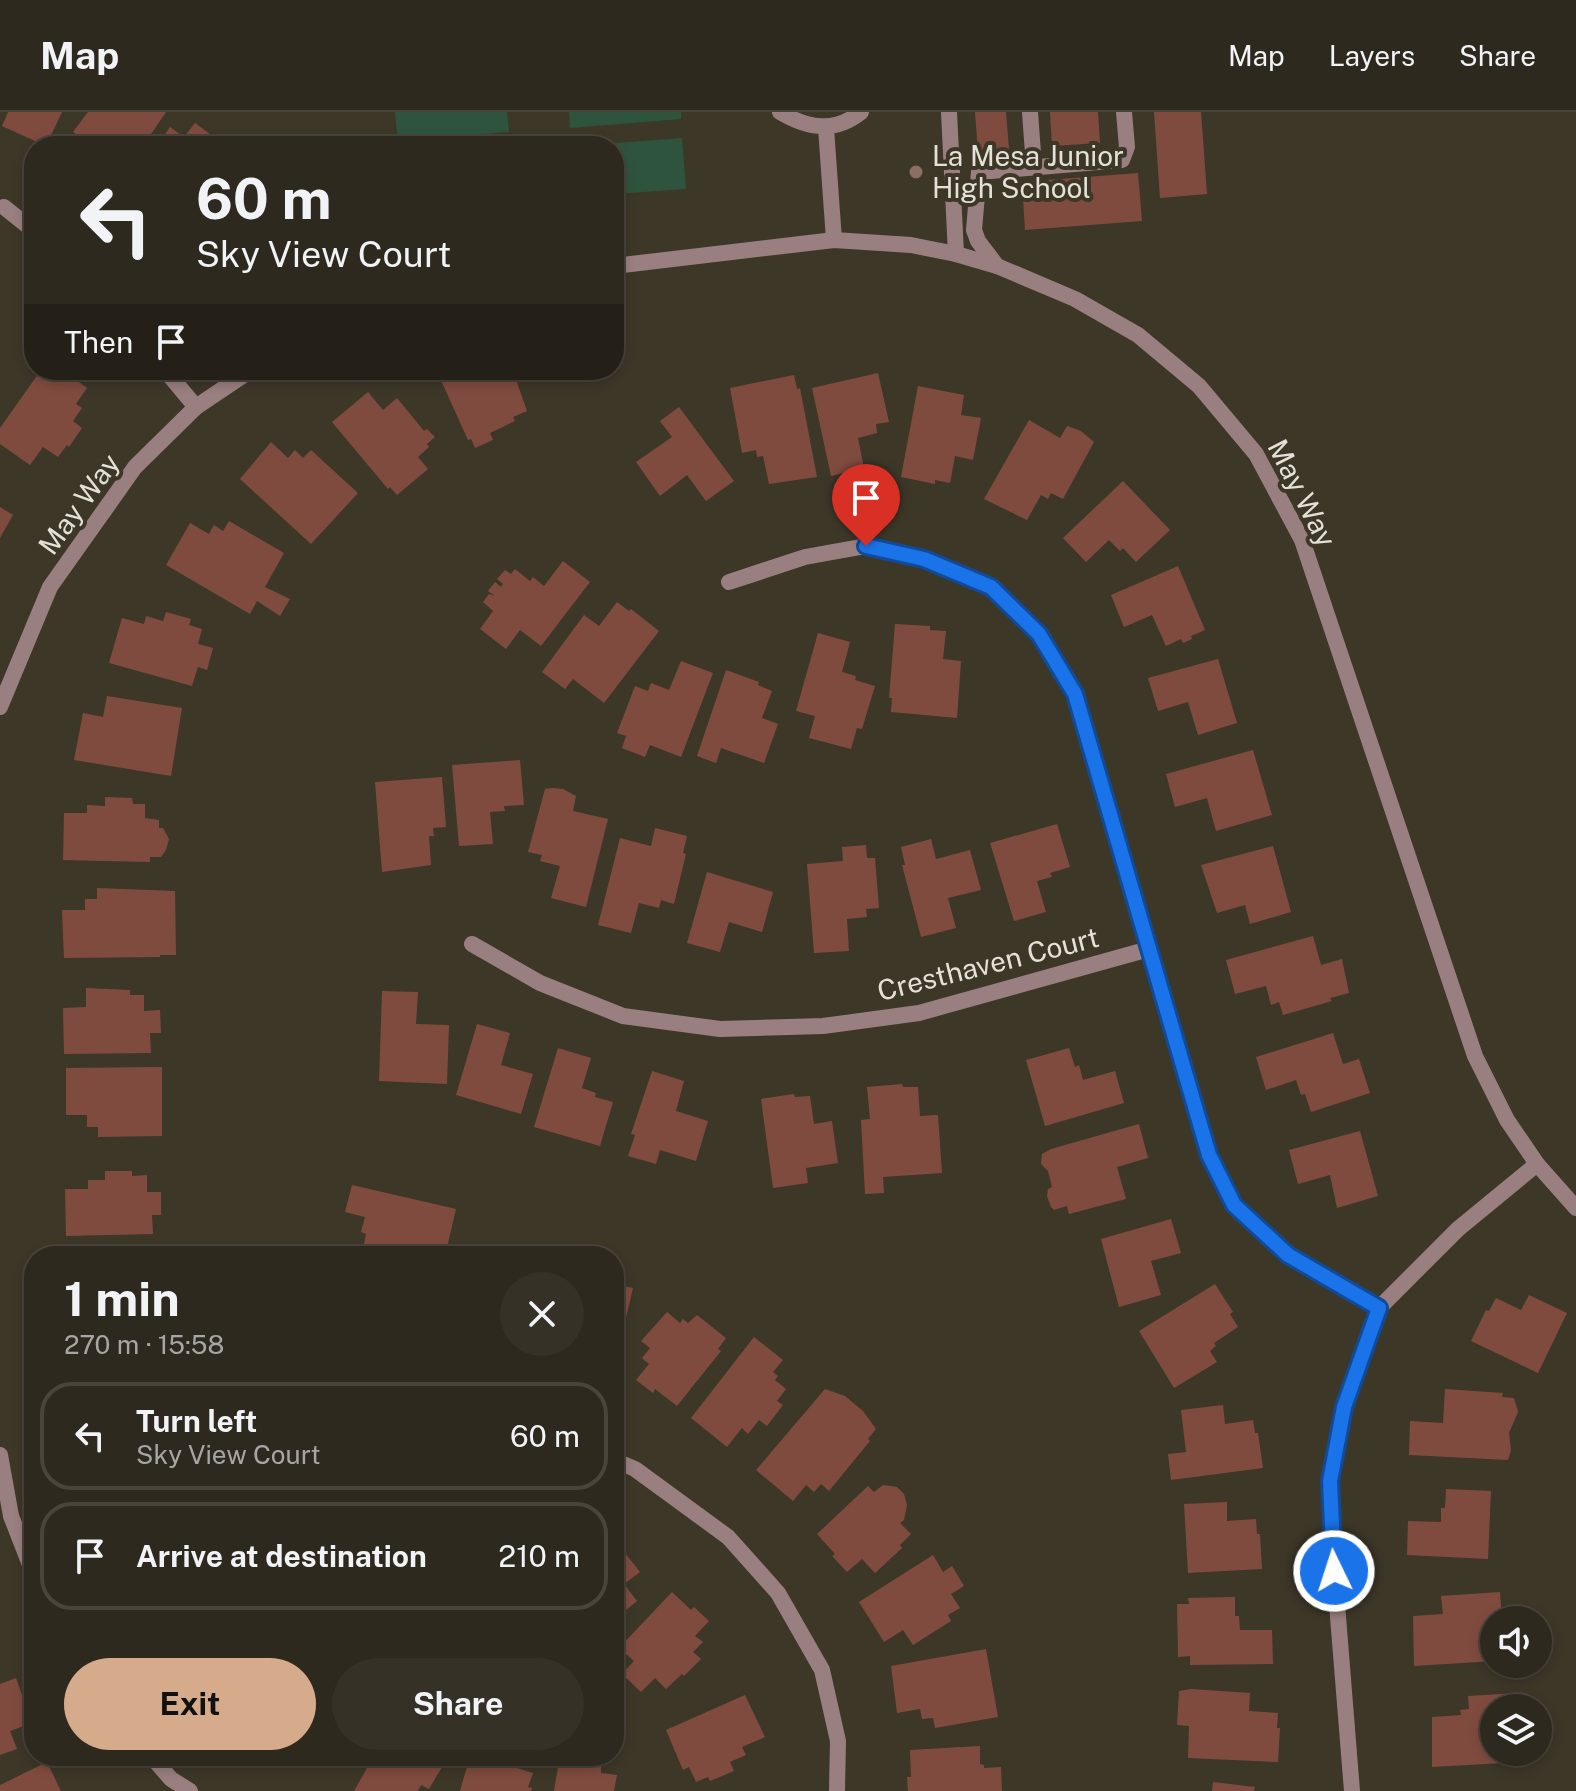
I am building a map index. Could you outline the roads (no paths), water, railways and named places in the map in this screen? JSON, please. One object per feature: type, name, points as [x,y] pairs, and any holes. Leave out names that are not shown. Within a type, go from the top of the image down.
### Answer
[{"type":"street","points":[[780,112],[802,125],[826,128],[849,121],[861,112]]},
{"type":"street","points":[[949,112],[956,254]]},
{"type":"street","points":[[1030,112],[1034,167]]},
{"type":"street","points":[[997,266],[978,241],[974,230],[976,178],[979,172],[1122,160],[1127,147],[1124,112]]},
{"type":"street","points":[[826,128],[834,240]]},
{"type":"street","points":[[4,207],[24,223]]},
{"type":"street","name":"May Way","points":[[624,265],[834,240],[911,245],[956,254],[997,266],[1075,299],[1138,335],[1199,386],[1256,454],[1302,540],[1475,1056],[1507,1120],[1537,1164],[1576,1208]]},
{"type":"street","points":[[173,380],[196,407]]},
{"type":"street","name":"May Way","points":[[0,707],[50,587],[135,467],[196,407],[236,380]]},
{"type":"street","points":[[729,582],[805,557],[866,546],[924,559],[991,587],[1039,634],[1075,694],[1209,1155],[1234,1205],[1288,1255],[1379,1308]]},
{"type":"street","name":"Cresthaven Court","points":[[472,944],[540,983],[623,1016],[720,1029],[823,1026],[919,1013],[1149,949]]},
{"type":"street","points":[[1352,1791],[1330,1481],[1344,1407],[1379,1308],[1458,1229],[1537,1164]]},
{"type":"street","points":[[0,1455],[11,1516],[24,1549]]},
{"type":"street","points":[[624,1464],[635,1469],[728,1537],[778,1593],[822,1670],[838,1741],[837,1791]]},
{"type":"street","points":[[160,1766],[171,1779],[190,1791]]},
{"type":"place","name":"La Mesa Junior High School","points":[[916,172]]}]
